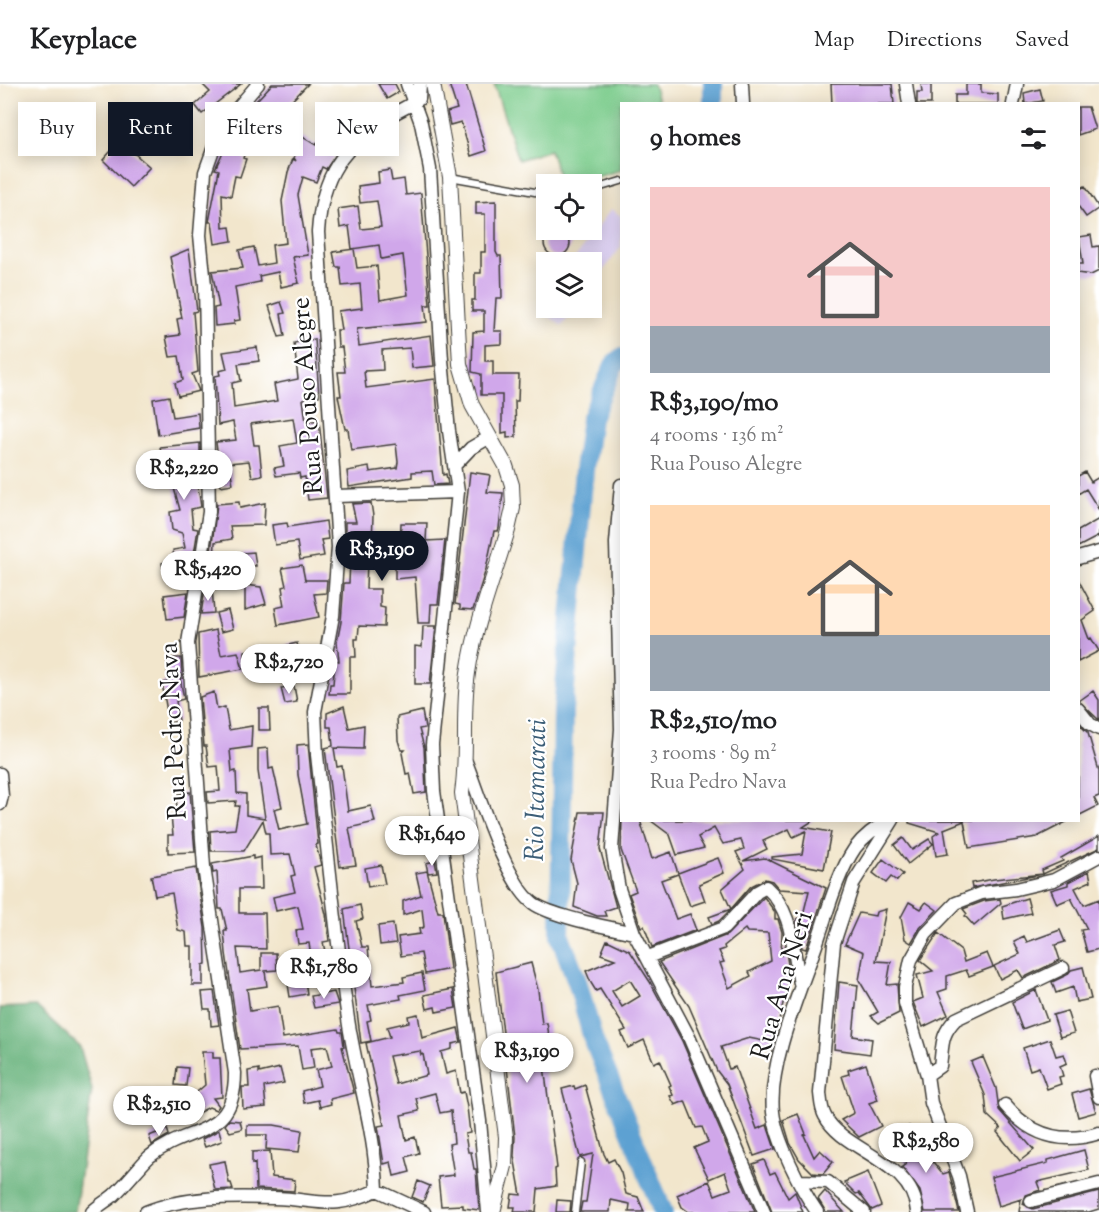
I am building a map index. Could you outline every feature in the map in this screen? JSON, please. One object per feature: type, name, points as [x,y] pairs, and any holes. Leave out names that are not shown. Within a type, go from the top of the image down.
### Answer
[{"type":"street","name":"Rua Pedro Nava","points":[[92,1212],[112,1197],[151,1156],[220,1120],[230,1108],[235,1094],[235,1073],[202,849],[188,643],[209,512],[206,285],[200,235],[205,172],[215,144],[230,117],[258,84]]},
{"type":"street","points":[[407,84],[418,93],[434,200],[442,360],[458,492],[432,745],[434,791],[480,1121],[488,1212]]},
{"type":"street","points":[[433,84],[450,177],[459,364],[472,405],[506,466],[512,485],[513,508],[468,671],[465,698],[466,762],[462,793],[506,1137],[505,1166],[493,1212]]},
{"type":"street","points":[[742,84],[742,102]]},
{"type":"street","points":[[906,84],[909,102]]},
{"type":"street","points":[[1013,102],[1017,84]]},
{"type":"street","name":"Rua Pouso Alegre","points":[[377,1191],[376,1158],[369,1113],[348,1022],[317,755],[315,712],[334,604],[338,546],[318,232],[320,201],[330,173],[369,131],[418,93]]},
{"type":"street","points":[[454,466],[471,448],[490,437]]},
{"type":"street","points":[[336,496],[458,492]]},
{"type":"street","points":[[620,514],[620,653]]},
{"type":"street","points":[[1080,557],[1099,552]]},
{"type":"street","points":[[1080,712],[1090,724],[1099,729]]},
{"type":"street","points":[[620,760],[612,849],[619,889],[634,933],[689,1037],[764,1212]]},
{"type":"street","points":[[466,762],[505,863],[533,903],[573,918],[634,933]]},
{"type":"street","points":[[0,774],[3,796],[0,804]]},
{"type":"street","name":"Rua Ana Neri","points":[[817,1212],[782,1142],[773,1105],[778,1066],[800,983],[835,892],[854,850],[870,832],[888,822]]},
{"type":"street","points":[[891,822],[854,882],[834,943],[821,1099],[825,1116],[830,1124],[902,1178],[916,1202],[917,1212]]},
{"type":"street","points":[[967,1212],[959,1176],[931,1103],[927,1075],[910,1023],[905,987],[911,960],[931,928],[946,911],[969,897],[1054,880],[1099,856]]},
{"type":"street","points":[[648,957],[724,928],[757,892],[766,887],[783,905],[788,916],[800,983]]},
{"type":"street","points":[[927,1075],[940,1066],[941,1042],[944,1033],[956,1019],[1063,968]]},
{"type":"street","points":[[1095,1076],[1099,1097]]},
{"type":"street","points":[[1005,1105],[1026,1126],[1041,1134],[1075,1138],[1099,1133]]},
{"type":"street","points":[[801,1181],[828,1182],[864,1212]]},
{"type":"street","points":[[1031,1201],[1099,1184]]},
{"type":"street","points":[[146,1212],[190,1200],[274,1198],[323,1209],[340,1208],[352,1205],[377,1191],[424,1212]]},
{"type":"lane","points":[[450,177],[536,192]]},
{"type":"lane","points":[[602,187],[620,181]]},
{"type":"lane","points":[[575,1212],[581,1162]]},
{"type":"shaded area","points":[[611,209],[620,215],[620,248],[602,272],[602,252],[579,252],[588,240],[602,240],[602,221]]},
{"type":"shaded area","points":[[551,318],[568,318],[562,326]]},
{"type":"green space","points":[[494,84],[653,84],[659,102],[620,102],[620,170],[602,175],[558,174],[550,150],[518,160]]},
{"type":"green space","points":[[36,1006],[80,1047],[92,1089],[75,1212],[0,1212],[0,1008]]},
{"type":"building","points":[[202,84],[241,84],[218,102],[205,102],[205,112],[202,114],[195,105],[210,92]]},
{"type":"building","points":[[272,84],[308,84],[290,102],[255,102]]},
{"type":"building","points":[[378,84],[395,84],[399,92],[387,99]]},
{"type":"building","points":[[449,84],[466,84],[486,151],[471,156],[461,122],[450,125],[447,112],[457,109]]},
{"type":"building","points":[[831,84],[892,84],[894,102],[832,102]]},
{"type":"building","points":[[921,84],[931,84],[931,102],[917,102],[917,92],[922,92]]},
{"type":"building","points":[[966,84],[981,84],[981,93],[998,94],[998,102],[955,102],[955,95],[966,95]]},
{"type":"building","points":[[1040,89],[1043,101],[1025,102],[1024,93]]},
{"type":"building","points":[[1080,107],[1088,107],[1095,129],[1080,134]]},
{"type":"building","points":[[303,137],[315,144],[315,156],[335,156],[326,169],[322,167],[316,182],[303,177],[298,195],[308,255],[293,257],[299,283],[281,287],[278,272],[259,276],[260,282],[235,287],[240,320],[234,321],[234,324],[215,326],[214,308],[219,307],[212,271],[243,268],[239,250],[254,247],[258,266],[274,263],[272,245],[286,243],[282,201],[293,159],[296,161],[295,156],[303,156]]},
{"type":"building","points":[[108,154],[137,156],[150,167],[131,187],[103,160]]},
{"type":"building","points":[[221,156],[244,156],[246,159],[240,177],[235,176],[231,196],[222,194],[223,228],[230,227],[232,241],[215,244],[212,222],[209,222],[219,170],[215,169]]},
{"type":"building","points":[[390,170],[392,181],[404,179],[406,195],[421,193],[430,305],[425,305],[427,322],[357,329],[359,346],[431,335],[434,366],[412,368],[410,348],[382,350],[383,370],[364,371],[366,388],[435,379],[443,475],[446,474],[448,484],[434,485],[432,471],[412,472],[412,477],[349,487],[347,471],[369,467],[370,472],[397,468],[398,462],[396,444],[351,450],[348,429],[345,429],[338,396],[341,396],[338,372],[345,372],[342,347],[338,347],[337,330],[341,330],[338,311],[362,308],[360,284],[342,286],[340,267],[336,267],[333,252],[354,249],[357,268],[377,266],[380,300],[408,295],[403,255],[381,259],[379,245],[352,249],[349,226],[340,228],[338,209],[358,206],[361,229],[381,227],[377,201],[360,203],[358,186],[379,183],[378,172]]},
{"type":"building","points":[[1085,186],[1099,208],[1086,217],[1080,209],[1080,189]]},
{"type":"building","points":[[496,201],[496,252],[498,256],[501,256],[502,298],[496,298],[494,331],[502,331],[502,344],[485,345],[485,361],[493,361],[493,375],[519,375],[518,401],[515,401],[516,437],[507,438],[507,432],[502,433],[502,395],[481,395],[481,374],[472,372],[473,332],[484,331],[484,311],[472,311],[472,300],[475,300],[475,273],[481,273],[481,252],[485,252],[485,214],[476,214],[476,202]]},
{"type":"building","points":[[1091,235],[1093,247],[1099,246],[1099,271],[1091,275],[1080,273],[1080,264],[1083,264],[1080,237]]},
{"type":"building","points":[[545,240],[569,240],[566,252],[548,252],[545,248]]},
{"type":"building","points":[[189,249],[197,311],[193,312],[198,372],[192,374],[199,391],[178,396],[175,383],[183,380],[179,356],[170,357],[166,337],[180,335],[177,319],[182,318],[170,257]]},
{"type":"building","points":[[281,302],[285,313],[281,314],[285,336],[279,337],[269,306]]},
{"type":"building","points":[[315,339],[319,396],[303,399],[306,422],[319,420],[327,498],[308,500],[305,477],[300,478],[299,473],[276,476],[274,468],[284,466],[280,446],[297,443],[293,418],[251,424],[254,445],[259,445],[262,475],[252,477],[249,461],[229,463],[233,484],[221,486],[216,442],[236,440],[233,422],[218,425],[215,376],[220,375],[219,371],[227,369],[223,352],[257,347],[259,361],[238,364],[241,381],[232,383],[234,408],[277,401],[274,384],[298,379],[294,343]]},
{"type":"building","points":[[169,396],[173,417],[198,413],[199,428],[158,435],[153,399]]},
{"type":"building","points":[[200,443],[200,486],[198,487],[201,507],[191,509],[193,528],[198,529],[191,572],[164,573],[162,563],[174,559],[173,550],[185,548],[182,533],[172,530],[170,512],[180,510],[165,455],[162,456],[160,447]]},
{"type":"building","points":[[470,472],[490,475],[487,492],[503,493],[499,528],[498,531],[494,531],[486,569],[473,610],[460,609],[460,605],[455,604]]},
{"type":"building","points":[[1085,472],[1091,482],[1099,477],[1099,510],[1086,489],[1080,493],[1080,475]]},
{"type":"building","points":[[239,502],[240,508],[265,503],[264,525],[230,526],[232,539],[215,542],[214,561],[210,560],[217,504]]},
{"type":"building","points":[[371,503],[372,542],[400,544],[401,523],[427,523],[426,541],[445,540],[438,604],[431,604],[430,623],[418,623],[415,577],[395,579],[395,561],[367,561],[366,589],[380,589],[380,607],[385,608],[384,627],[359,626],[358,639],[355,639],[356,657],[350,657],[350,694],[329,694],[330,684],[333,684],[335,661],[339,661],[337,642],[344,583],[349,583],[350,560],[345,560],[345,522],[356,522],[352,504]]},
{"type":"building","points":[[1099,519],[1099,536],[1080,546],[1080,530]]},
{"type":"building","points":[[326,521],[328,539],[321,540],[324,556],[300,560],[297,542],[275,545],[272,525],[287,523],[288,527]]},
{"type":"building","points":[[254,552],[256,566],[244,566],[243,553]]},
{"type":"building","points":[[302,565],[305,580],[327,580],[326,593],[314,594],[319,617],[278,625],[275,608],[284,606],[282,594],[284,593],[283,587],[286,586],[282,568]]},
{"type":"building","points":[[1080,583],[1095,611],[1082,620],[1089,639],[1091,638],[1099,651],[1080,661]]},
{"type":"building","points":[[245,585],[261,587],[266,604],[245,610]]},
{"type":"building","points":[[212,588],[214,613],[201,614],[205,589]]},
{"type":"building","points":[[188,592],[184,617],[167,619],[164,595]]},
{"type":"building","points":[[228,610],[233,629],[221,632],[216,613]]},
{"type":"building","points":[[423,626],[436,626],[430,684],[415,684],[415,646],[422,647]]},
{"type":"building","points":[[216,630],[221,655],[238,652],[243,669],[199,677],[198,634]]},
{"type":"building","points":[[297,643],[301,659],[280,664],[276,648]]},
{"type":"building","points":[[259,648],[263,665],[245,669],[245,651]]},
{"type":"building","points":[[167,658],[181,658],[182,678],[180,678],[184,699],[176,701],[179,721],[169,723],[162,683],[168,682]]},
{"type":"building","points":[[294,686],[297,702],[285,704],[281,688]]},
{"type":"building","points":[[1093,691],[1099,700],[1099,720],[1080,702]]},
{"type":"building","points":[[214,692],[217,709],[225,707],[229,730],[252,726],[251,747],[230,750],[232,772],[236,771],[237,793],[246,794],[246,815],[265,818],[258,771],[258,749],[268,748],[269,769],[273,768],[282,807],[274,809],[279,830],[307,824],[298,775],[297,745],[308,744],[318,844],[316,845],[321,865],[314,867],[326,914],[329,941],[323,942],[327,961],[312,963],[309,943],[298,944],[296,930],[303,929],[298,906],[276,911],[273,897],[295,892],[291,876],[295,875],[290,854],[270,855],[269,833],[266,833],[263,820],[244,851],[211,851],[210,831],[235,829],[239,806],[235,806],[236,801],[208,803],[207,792],[220,791],[218,766],[209,767],[206,746],[204,746],[200,697]]},
{"type":"building","points":[[344,706],[349,728],[364,725],[363,749],[334,748],[337,767],[342,766],[348,811],[371,806],[375,822],[349,828],[356,865],[340,867],[325,748],[333,746],[331,727],[327,727],[327,713]]},
{"type":"building","points":[[259,708],[269,708],[270,730],[259,730]]},
{"type":"building","points":[[422,711],[425,728],[419,729],[424,747],[426,792],[414,794],[410,773],[406,774],[402,753],[405,750],[401,750],[398,740],[397,717]]},
{"type":"building","points":[[1080,725],[1088,733],[1099,771],[1099,796],[1094,798],[1098,806],[1080,815]]},
{"type":"building","points":[[190,792],[195,852],[168,853],[168,835],[173,835],[171,816],[178,815],[176,799],[180,797],[179,794]]},
{"type":"building","points":[[580,812],[604,812],[600,849],[616,907],[604,911],[606,916],[597,916],[574,907],[577,883],[571,860]]},
{"type":"building","points":[[622,822],[641,822],[652,859],[671,852],[678,873],[718,858],[724,873],[699,884],[705,901],[690,906],[678,874],[661,880],[676,919],[690,914],[696,930],[652,947],[644,926],[641,927],[629,894],[636,891],[621,850]]},
{"type":"building","points":[[653,822],[811,822],[803,827],[831,832],[824,869],[772,859],[772,857],[802,854],[806,831],[793,837],[789,829],[763,841],[767,849],[743,861],[765,858],[826,888],[806,949],[802,948],[796,922],[798,918],[802,919],[809,891],[779,889],[772,881],[765,879],[751,886],[731,909],[722,889],[745,869],[736,852],[744,849],[741,840],[723,844],[714,828],[698,837],[704,848],[677,855],[670,835]]},
{"type":"building","points":[[962,822],[944,829],[948,854],[936,856],[933,836],[939,832],[909,823]]},
{"type":"building","points":[[964,822],[1066,822],[1037,837],[969,848]]},
{"type":"building","points":[[431,833],[434,853],[430,854],[425,834]]},
{"type":"building","points":[[1099,836],[1099,848],[1043,874],[1042,870],[1063,861],[1061,858]]},
{"type":"building","points":[[903,838],[912,850],[929,839],[933,844],[908,864],[894,845]]},
{"type":"building","points":[[253,856],[253,859],[261,857],[262,889],[239,889],[239,913],[265,913],[266,949],[237,948],[240,973],[261,970],[261,953],[276,953],[277,970],[265,971],[267,986],[247,989],[250,1011],[278,1006],[283,1038],[338,1029],[342,1032],[344,1046],[342,1047],[354,1093],[330,1099],[331,1104],[320,1107],[318,1100],[304,1103],[302,1091],[320,1086],[316,1070],[332,1066],[327,1046],[311,1048],[314,1068],[302,1070],[298,1046],[240,1049],[226,953],[224,931],[227,931],[222,909],[219,909],[217,872],[213,873],[212,864]]},
{"type":"building","points":[[883,859],[903,874],[897,881],[891,877],[886,883],[873,873]]},
{"type":"building","points":[[435,861],[437,872],[428,873],[426,863]]},
{"type":"building","points":[[381,865],[385,884],[368,887],[365,868]]},
{"type":"building","points":[[196,868],[205,928],[206,964],[203,965],[203,985],[192,985],[192,946],[187,946],[186,932],[178,930],[172,893],[155,896],[151,876]]},
{"type":"building","points":[[427,871],[438,912],[443,912],[450,969],[425,974],[421,953],[401,956],[398,937],[420,934],[419,929],[424,927],[422,909],[403,915],[403,901],[421,895],[416,873]]},
{"type":"building","points":[[1089,871],[1091,881],[1075,888],[1084,905],[1099,899],[1099,949],[1087,952],[1081,930],[1087,929],[1071,898],[1057,904],[1051,890],[1068,885],[1068,882]]},
{"type":"building","points":[[1043,874],[972,888],[971,883],[994,879]]},
{"type":"building","points":[[764,897],[775,912],[775,919],[778,919],[782,932],[781,956],[785,946],[789,971],[787,999],[784,999],[774,1043],[749,1038],[721,1047],[729,1069],[735,1067],[757,1129],[767,1125],[775,1149],[754,1156],[727,1084],[717,1071],[689,1006],[659,962],[727,935]],"holes":[[[745,929],[747,932],[768,933],[771,961],[749,972],[751,976],[729,988],[720,963],[724,962],[719,951],[725,949],[724,946]]]},
{"type":"building","points":[[1027,898],[1031,913],[1004,919],[1002,906]]},
{"type":"building","points":[[1000,899],[1001,903],[974,926],[965,916],[967,914],[963,909],[984,901]]},
{"type":"building","points":[[909,902],[921,909],[926,902],[937,910],[920,928],[911,943],[905,939],[901,917]]},
{"type":"building","points":[[360,905],[363,919],[356,921],[362,947],[368,947],[372,986],[404,982],[403,977],[422,973],[425,990],[400,995],[401,999],[368,1005],[371,1020],[367,1021],[371,1041],[361,1043],[344,909]]},
{"type":"building","points":[[731,909],[719,921],[712,924],[709,917]]},
{"type":"building","points":[[886,909],[876,961],[891,962],[887,985],[897,984],[899,1013],[879,1023],[871,1016],[878,1012],[859,980],[864,952],[845,944],[859,913],[875,916],[876,912]]},
{"type":"building","points":[[393,924],[396,943],[380,945],[378,926]]},
{"type":"building","points":[[1060,930],[1065,942],[1055,945],[1060,960],[1023,978],[1018,970],[1000,979],[994,966],[1020,954],[1014,941],[1024,936],[1027,942]]},
{"type":"building","points":[[938,933],[961,951],[964,962],[987,953],[993,967],[969,976],[966,970],[947,976],[947,989],[938,992],[948,1015],[923,1027],[913,1002],[923,998],[917,975],[933,971],[920,960]]},
{"type":"building","points":[[607,940],[630,951],[650,982],[682,1041],[755,1212],[689,1212],[682,1207],[677,1195],[709,1181],[715,1195],[731,1189],[725,1172],[709,1179],[694,1148],[708,1142],[702,1127],[696,1128],[685,1101],[675,1105],[670,1096],[673,1095],[669,1086],[671,1085],[660,1060],[654,1063],[644,1040],[628,1048],[621,1032],[626,1030],[600,989],[596,991],[591,983],[586,971],[615,959],[601,954]],"holes":[[[630,980],[640,996],[622,1007],[612,991]]]},
{"type":"building","points":[[531,963],[538,990],[542,1024],[547,1023],[551,1048],[542,1050],[557,1168],[555,1169],[556,1186],[538,1189],[536,1212],[514,1212],[515,1207],[510,1207],[512,1194],[521,1195],[514,1156],[515,1137],[496,972]]},
{"type":"building","points":[[1083,967],[1091,999],[1076,1002],[1073,987],[1056,993],[1052,982],[1067,975],[1071,970]]},
{"type":"building","points":[[303,968],[307,994],[290,997],[286,971]]},
{"type":"building","points":[[839,982],[858,985],[853,1036],[872,1039],[870,1054],[834,1049]]},
{"type":"building","points":[[453,989],[456,1008],[436,1012],[435,1007],[427,1009],[424,995]]},
{"type":"building","points":[[1036,990],[1047,1020],[1022,1029],[1012,1002]]},
{"type":"building","points":[[214,991],[219,1025],[211,1026],[210,1009],[204,1009],[202,992]]},
{"type":"building","points":[[334,992],[338,1004],[314,1008],[311,996]]},
{"type":"building","points":[[1067,1011],[1074,1033],[1060,1037],[1053,1015]]},
{"type":"building","points":[[418,1014],[422,1038],[458,1028],[461,1042],[452,1044],[452,1049],[441,1052],[446,1074],[456,1071],[460,1093],[464,1092],[470,1133],[465,1134],[468,1152],[471,1152],[474,1169],[476,1169],[479,1210],[463,1208],[463,1205],[441,1206],[438,1177],[454,1175],[449,1144],[454,1143],[451,1111],[440,1113],[435,1093],[416,1098],[419,1111],[401,1115],[406,1140],[415,1137],[419,1153],[406,1157],[410,1172],[394,1176],[391,1162],[384,1164],[378,1126],[384,1125],[366,1043],[390,1037],[387,1027],[409,1022],[408,1016]],"holes":[[[420,1051],[421,1055],[423,1054],[427,1075],[396,1084],[389,1056]]]},
{"type":"building","points":[[1050,1039],[1056,1056],[1064,1054],[1067,1063],[1060,1066],[1063,1076],[1059,1077],[1061,1084],[1047,1089],[1039,1067],[1030,1070],[1023,1048]]},
{"type":"building","points":[[202,1052],[213,1052],[213,1058],[220,1058],[222,1097],[213,1098],[219,1106],[216,1110],[209,1107],[196,1114],[184,1103],[205,1085]]},
{"type":"building","points":[[983,1057],[996,1088],[999,1110],[1034,1150],[1020,1161],[997,1132],[1001,1128],[987,1115],[985,1095],[971,1062]]},
{"type":"building","points":[[866,1064],[878,1100],[869,1103],[881,1126],[859,1137],[841,1120],[854,1113],[842,1076],[849,1074],[848,1070]]},
{"type":"building","points":[[177,1067],[188,1068],[186,1086],[175,1085]]},
{"type":"building","points":[[280,1068],[284,1083],[264,1087],[266,1107],[243,1109],[242,1087],[249,1087],[248,1071],[259,1069],[259,1073]]},
{"type":"building","points":[[585,1085],[604,1154],[608,1162],[614,1159],[621,1173],[626,1194],[638,1197],[644,1212],[629,1212],[630,1204],[611,1200],[610,1212],[580,1212],[582,1202],[586,1202],[593,1154],[580,1157],[562,1089],[574,1086],[575,1089]]},
{"type":"building","points":[[1089,1089],[1096,1112],[1078,1117],[1072,1094]]},
{"type":"building","points":[[798,1114],[814,1157],[820,1150],[833,1162],[823,1174],[813,1173],[799,1159],[790,1143],[783,1120]]},
{"type":"building","points":[[229,1120],[240,1121],[242,1129],[230,1132],[225,1125]]},
{"type":"building","points":[[247,1125],[274,1125],[302,1130],[299,1152],[266,1149],[267,1135],[247,1135]]},
{"type":"building","points":[[909,1126],[924,1151],[943,1174],[949,1172],[959,1212],[925,1212],[920,1191],[902,1167],[906,1164],[890,1137]]},
{"type":"building","points":[[167,1129],[169,1135],[152,1145],[149,1136]]},
{"type":"building","points":[[219,1130],[222,1141],[205,1147],[202,1139]]},
{"type":"building","points":[[1084,1150],[1089,1170],[1037,1182],[1040,1190],[1026,1195],[1023,1204],[1033,1209],[1099,1192],[1099,1209],[1089,1212],[1019,1212],[1021,1199],[999,1206],[991,1177],[1048,1163],[1048,1160]]},
{"type":"building","points":[[270,1151],[272,1177],[295,1180],[294,1191],[256,1189],[255,1163],[252,1164],[252,1152]]},
{"type":"building","points":[[764,1160],[770,1174],[775,1172],[788,1198],[795,1192],[803,1212],[772,1212],[753,1164]]},
{"type":"building","points":[[225,1161],[229,1183],[233,1189],[215,1190],[209,1164]]},
{"type":"building","points":[[868,1172],[881,1206],[872,1210],[859,1193],[856,1194],[844,1182]]},
{"type":"building","points":[[418,1181],[430,1186],[423,1202],[412,1197]]},
{"type":"building","points":[[825,1191],[844,1212],[826,1212],[818,1199]]},
{"type":"building","points":[[557,1200],[571,1201],[570,1212],[556,1212]]},
{"type":"waterway","name":"Rio Itamarati","points":[[713,84],[713,102]]},
{"type":"waterway","name":"Rio Itamarati","points":[[620,359],[614,365],[591,418],[584,470],[563,710],[560,936],[578,984],[593,1039],[663,1212]]}]
